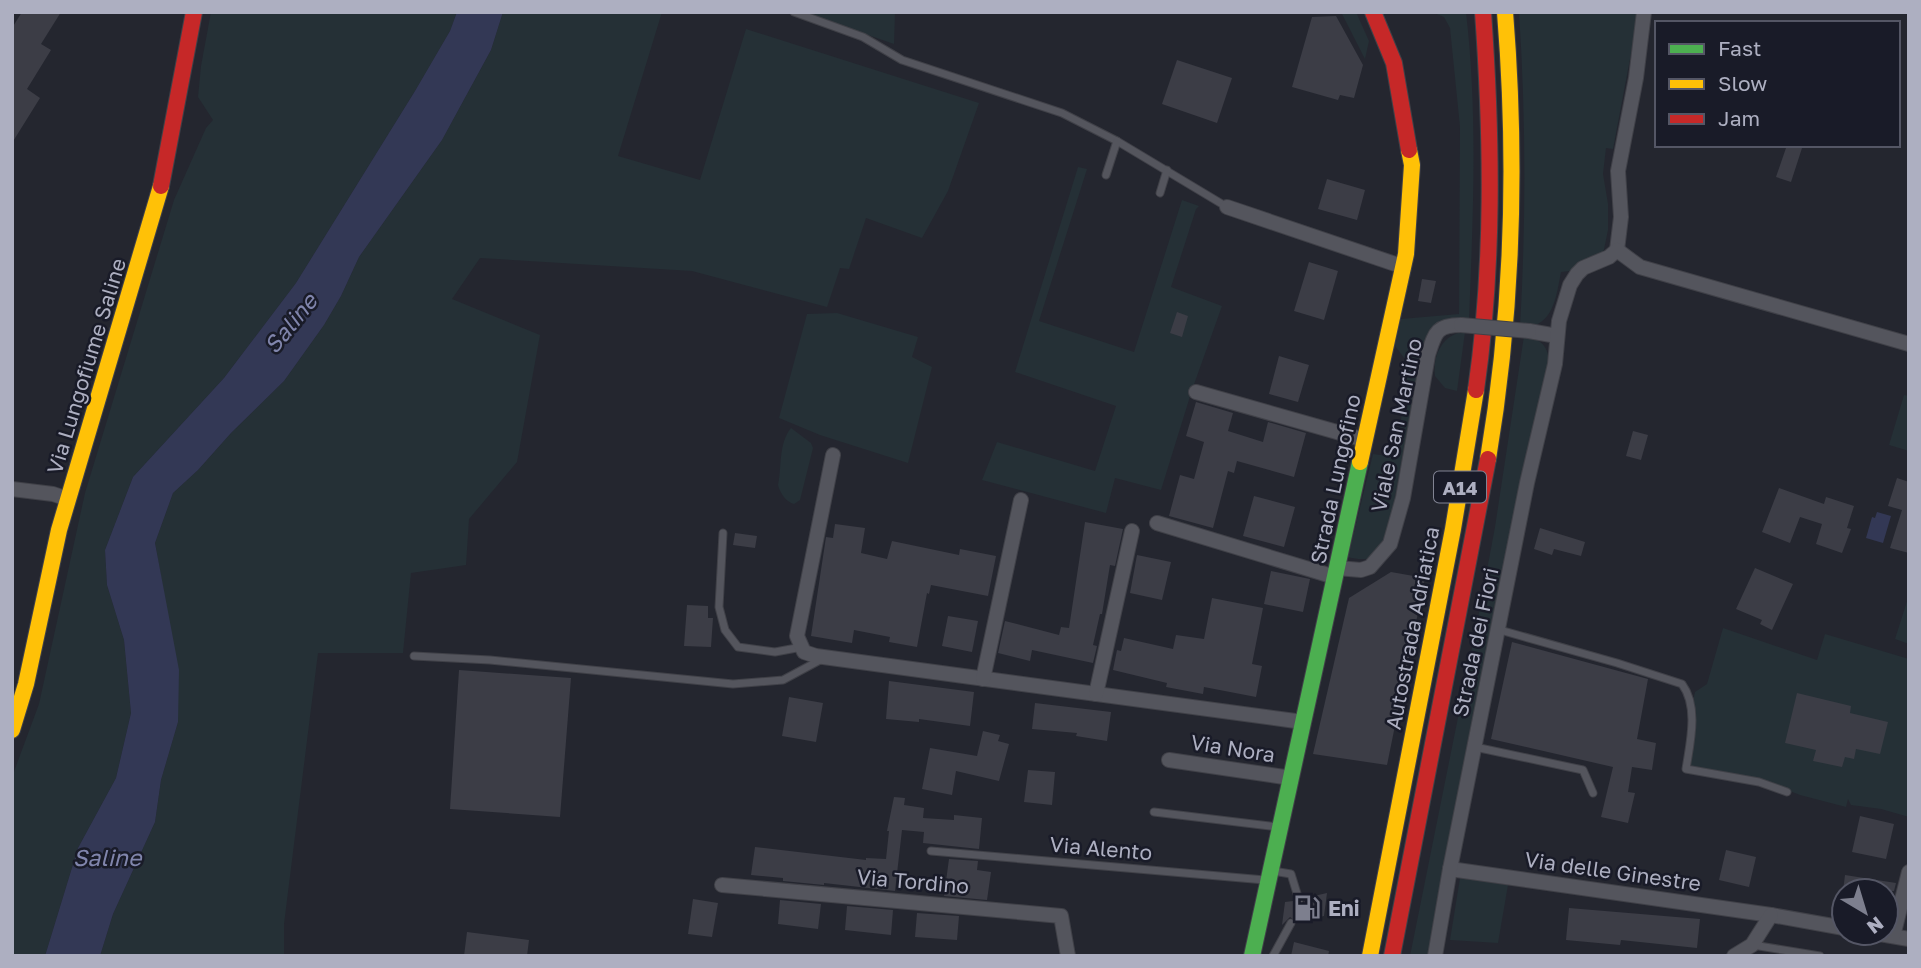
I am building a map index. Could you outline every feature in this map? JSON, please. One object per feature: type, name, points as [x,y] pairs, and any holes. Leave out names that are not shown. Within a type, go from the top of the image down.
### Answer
[{"type":"main road","name":"Via Lungofiume Saline","points":[[12,730],[19,684],[68,499],[159,196],[194,12]]},
{"type":"main road","name":"Strada Lungofino","points":[[1252,956],[1404,267],[1412,165],[1394,64],[1373,12]]},
{"type":"main road","name":"Autostrada Adriatica","points":[[1370,956],[1457,509],[1477,387],[1487,285],[1491,186],[1488,72],[1483,12]]},
{"type":"main road","name":"Autostrada Adriatica","points":[[1392,956],[1486,468],[1500,373],[1510,269],[1513,167],[1505,12]]},
{"type":"street","points":[[1557,336],[1570,285],[1577,274],[1617,250],[1621,217],[1618,171],[1636,78],[1644,12]]},
{"type":"street","points":[[1227,207],[1404,267]]},
{"type":"street","points":[[1617,250],[1640,267],[1909,344]]},
{"type":"street","name":"Viale San Martino","points":[[1336,572],[1370,567],[1390,544],[1403,498],[1428,355],[1436,332],[1441,328],[1461,325],[1557,336]]},
{"type":"street","name":"Strada dei Fiori","points":[[1435,956],[1528,482],[1555,365],[1557,336]]},
{"type":"street","points":[[1196,393],[1366,440]]},
{"type":"street","points":[[833,455],[797,636],[804,652],[1303,722]]},
{"type":"street","points":[[12,489],[53,494],[68,499]]},
{"type":"street","points":[[983,679],[1021,500]]},
{"type":"street","points":[[1157,523],[1336,572]]},
{"type":"street","points":[[1096,694],[1132,531]]},
{"type":"street","name":"Via Nora","points":[[1170,760],[1291,778]]},
{"type":"street","name":"Via delle Ginestre","points":[[1450,869],[1830,926]]},
{"type":"street","points":[[1900,908],[1909,872]]},
{"type":"street","name":"Via Tordino","points":[[722,884],[1061,916],[1068,956]]},
{"type":"street","points":[[1734,956],[1752,945],[1771,915]]},
{"type":"lane","points":[[794,12],[863,37],[902,60],[1062,113],[1117,141],[1227,207]]},
{"type":"lane","points":[[1105,175],[1117,141]]},
{"type":"lane","points":[[1160,193],[1167,170]]},
{"type":"lane","points":[[723,533],[719,607],[725,630],[738,647],[775,652],[802,647]]},
{"type":"lane","points":[[1500,629],[1682,684],[1688,694],[1692,713],[1686,769],[1759,782],[1787,792]]},
{"type":"lane","points":[[414,656],[531,664],[733,684],[783,680],[825,657]]},
{"type":"lane","points":[[1475,747],[1583,770],[1593,793]]},
{"type":"lane","points":[[1154,812],[1280,828]]},
{"type":"lane","name":"Via Alento","points":[[931,851],[1269,876]]},
{"type":"lane","points":[[1269,876],[1291,874],[1299,900]]},
{"type":"lane","points":[[1273,956],[1291,923]]},
{"type":"lane","points":[[1752,945],[1819,956]]},
{"type":"shaded area","points":[[211,12],[457,12],[450,31],[415,91],[296,283],[224,378],[133,477],[105,550],[107,585],[124,640],[131,713],[116,778],[78,848],[45,956],[12,956],[12,777],[39,704],[85,493],[174,200],[206,128],[213,120],[198,97]]},
{"type":"shaded area","points":[[503,12],[662,12],[618,156],[700,180],[746,29],[979,103],[948,191],[922,238],[866,218],[849,269],[840,268],[827,307],[692,271],[480,258],[452,299],[540,335],[517,462],[469,519],[466,565],[411,573],[403,653],[318,653],[284,924],[284,956],[100,956],[113,914],[155,822],[161,780],[178,722],[166,605],[155,543],[173,493],[284,381],[324,325],[359,257],[442,140],[491,50]]},
{"type":"shaded area","points":[[802,12],[895,12],[894,44]]},
{"type":"shaded area","points":[[1341,12],[1356,12],[1369,41],[1365,59]]},
{"type":"shaded area","points":[[1432,12],[1466,12],[1473,128],[1469,320],[1430,335],[1422,348],[1390,525],[1378,553],[1373,557],[1358,559],[1348,557],[1373,454],[1388,456],[1396,447],[1407,386],[1405,359],[1395,346],[1401,319],[1459,314],[1460,127],[1450,28],[1444,17]]},
{"type":"shaded area","points":[[1519,12],[1636,12],[1636,27],[1613,149],[1606,148],[1603,174],[1608,204],[1608,230],[1603,254],[1569,271],[1561,272],[1555,301],[1546,317],[1540,323],[1520,327],[1524,170]]},
{"type":"shaded area","points":[[1078,167],[1087,169],[1039,321],[1134,352],[1182,200],[1199,206],[1171,287],[1222,306],[1161,490],[1115,478],[1106,513],[982,480],[997,442],[1095,471],[1116,406],[1015,372]]},
{"type":"shaded area","points":[[837,313],[918,337],[912,357],[932,367],[908,463],[820,435],[779,418],[807,314]]},
{"type":"shaded area","points":[[1465,332],[1457,391],[1445,388],[1435,376],[1435,361],[1445,341],[1457,333]]},
{"type":"shaded area","points":[[1524,336],[1541,342],[1548,355],[1550,368],[1431,956],[1410,956],[1495,527]]},
{"type":"shaded area","points":[[1904,395],[1909,396],[1909,451],[1889,445]]},
{"type":"shaded area","points":[[791,428],[811,443],[813,448],[800,500],[794,504],[784,497],[778,485],[782,449]]},
{"type":"shaded area","points":[[1909,595],[1909,644],[1895,639]]},
{"type":"shaded area","points":[[1723,628],[1817,660],[1825,634],[1909,659],[1909,817],[1881,809],[1851,805],[1848,799],[1846,807],[1800,795],[1765,781],[1690,768],[1695,725],[1692,705],[1695,692],[1707,684]]},
{"type":"shaded area","points":[[1460,878],[1508,885],[1498,943],[1450,940]]},
{"type":"water","name":"Saline","points":[[457,12],[503,12],[491,50],[442,140],[359,257],[324,325],[284,381],[173,493],[155,543],[179,670],[178,722],[161,780],[155,822],[113,914],[100,956],[45,956],[78,848],[116,778],[131,713],[124,640],[107,585],[105,550],[133,477],[224,378],[296,283],[415,91],[450,31]]},
{"type":"water","points":[[1877,512],[1891,516],[1883,543],[1866,538],[1872,517],[1875,518]]},
{"type":"building","points":[[22,12],[61,12],[41,44],[51,50],[27,89],[40,98],[12,143],[12,28]]},
{"type":"building","points":[[1336,16],[1363,65],[1354,98],[1340,95],[1338,100],[1292,87],[1312,17]]},
{"type":"building","points":[[1177,60],[1232,78],[1217,123],[1162,104]]},
{"type":"building","points":[[1786,147],[1802,147],[1791,182],[1776,177]]},
{"type":"building","points":[[1327,179],[1365,190],[1357,220],[1318,209]]},
{"type":"building","points":[[1309,262],[1338,271],[1324,320],[1294,311]]},
{"type":"building","points":[[1422,279],[1436,281],[1431,303],[1418,301]]},
{"type":"building","points":[[1177,312],[1188,316],[1182,337],[1170,333]]},
{"type":"building","points":[[1279,356],[1309,365],[1298,402],[1269,394]]},
{"type":"building","points":[[1196,402],[1233,413],[1228,431],[1263,442],[1268,422],[1306,433],[1294,477],[1237,461],[1234,473],[1228,471],[1213,528],[1169,516],[1180,475],[1194,479],[1204,442],[1186,436]]},
{"type":"building","points":[[1633,431],[1648,435],[1641,460],[1626,456]]},
{"type":"building","points":[[1897,478],[1909,482],[1909,553],[1890,548],[1902,510],[1888,506]]},
{"type":"building","points":[[1779,488],[1824,504],[1826,497],[1854,506],[1847,528],[1851,529],[1842,553],[1816,544],[1822,524],[1800,517],[1790,543],[1762,532]]},
{"type":"building","points":[[1254,496],[1295,507],[1284,547],[1243,536]]},
{"type":"building","points":[[1085,522],[1123,529],[1115,566],[1110,565],[1102,614],[1093,645],[1097,646],[1093,663],[1032,650],[1030,661],[998,653],[1005,621],[1059,635],[1061,627],[1069,628]]},
{"type":"building","points":[[835,524],[865,528],[861,553],[887,559],[892,541],[959,555],[960,549],[996,556],[988,596],[931,585],[929,594],[927,593],[917,647],[889,642],[890,637],[854,630],[852,643],[811,636],[826,537],[833,538]]},
{"type":"building","points":[[1540,528],[1585,542],[1581,556],[1554,549],[1552,555],[1534,549]]},
{"type":"building","points":[[735,533],[757,536],[755,548],[733,545]]},
{"type":"building","points":[[1137,555],[1171,562],[1162,600],[1130,593]]},
{"type":"building","points":[[1755,568],[1793,584],[1772,630],[1760,624],[1762,620],[1736,609]]},
{"type":"building","points":[[1271,571],[1310,579],[1303,612],[1264,604]]},
{"type":"building","points":[[1391,572],[1425,578],[1387,765],[1313,754],[1349,598]]},
{"type":"building","points":[[1212,598],[1263,608],[1252,664],[1262,666],[1256,697],[1204,687],[1203,694],[1166,687],[1167,683],[1113,670],[1117,650],[1121,651],[1124,638],[1173,649],[1176,635],[1204,639]]},
{"type":"building","points":[[687,605],[708,606],[708,618],[713,618],[711,647],[684,646]]},
{"type":"building","points":[[948,616],[978,621],[972,652],[942,646]]},
{"type":"building","points":[[1512,642],[1648,679],[1637,739],[1656,743],[1652,770],[1632,767],[1628,792],[1635,793],[1628,823],[1601,817],[1613,767],[1491,739]]},
{"type":"building","points":[[459,670],[571,678],[560,817],[450,809]]},
{"type":"building","points":[[889,681],[974,692],[970,726],[919,719],[919,722],[886,719]]},
{"type":"building","points":[[1797,693],[1851,706],[1850,713],[1888,722],[1880,754],[1856,749],[1854,759],[1845,757],[1842,767],[1813,761],[1816,750],[1785,743]]},
{"type":"building","points":[[789,697],[823,703],[816,742],[782,736]]},
{"type":"building","points":[[1035,703],[1111,712],[1107,741],[1076,736],[1077,733],[1032,729]]},
{"type":"building","points":[[983,731],[1000,735],[998,741],[1009,744],[999,781],[956,771],[952,795],[922,789],[930,748],[977,756]]},
{"type":"building","points":[[1028,770],[1055,772],[1052,805],[1024,802]]},
{"type":"building","points":[[894,797],[905,798],[904,805],[924,808],[923,818],[954,820],[954,815],[982,818],[979,849],[923,843],[924,832],[902,830],[895,891],[783,881],[783,878],[751,875],[755,847],[866,860],[886,859],[887,831]]},
{"type":"building","points":[[1860,816],[1894,824],[1886,859],[1852,852]]},
{"type":"building","points":[[1726,850],[1756,857],[1749,887],[1719,880]]},
{"type":"building","points":[[949,859],[978,861],[977,870],[991,872],[987,900],[944,896]]},
{"type":"building","points":[[1327,893],[1324,916],[1297,922],[1290,917],[1282,925],[1285,902],[1293,901],[1300,906],[1304,904],[1305,898]]},
{"type":"building","points":[[693,899],[718,903],[712,937],[688,934]]},
{"type":"building","points":[[780,900],[821,904],[818,929],[778,924]]},
{"type":"building","points":[[847,906],[893,910],[891,935],[845,930]]},
{"type":"building","points":[[1569,908],[1700,919],[1697,948],[1621,940],[1620,945],[1566,940]]},
{"type":"building","points":[[917,913],[959,916],[957,940],[915,937]]},
{"type":"building","points":[[467,932],[529,940],[527,956],[464,956]]},
{"type":"building","points":[[1294,942],[1329,951],[1328,956],[1291,956]]},
{"type":"traffic: fast","points":[[1252,956],[1360,462]]},
{"type":"traffic: slow","points":[[1488,459],[1508,292],[1511,124],[1505,12]]},
{"type":"traffic: slow","points":[[1360,462],[1406,254],[1412,165],[1409,150]]},
{"type":"traffic: slow","points":[[12,730],[26,684],[59,530],[161,186]]},
{"type":"traffic: slow","points":[[1370,956],[1453,529],[1476,390]]},
{"type":"traffic: jam","points":[[161,186],[194,12]]},
{"type":"traffic: jam","points":[[1373,12],[1394,63],[1409,150]]},
{"type":"traffic: jam","points":[[1476,390],[1486,296],[1490,201],[1483,12]]},
{"type":"traffic: jam","points":[[1392,956],[1488,459]]},
{"type":"place","name":"Eni","points":[[1307,908]]}]
